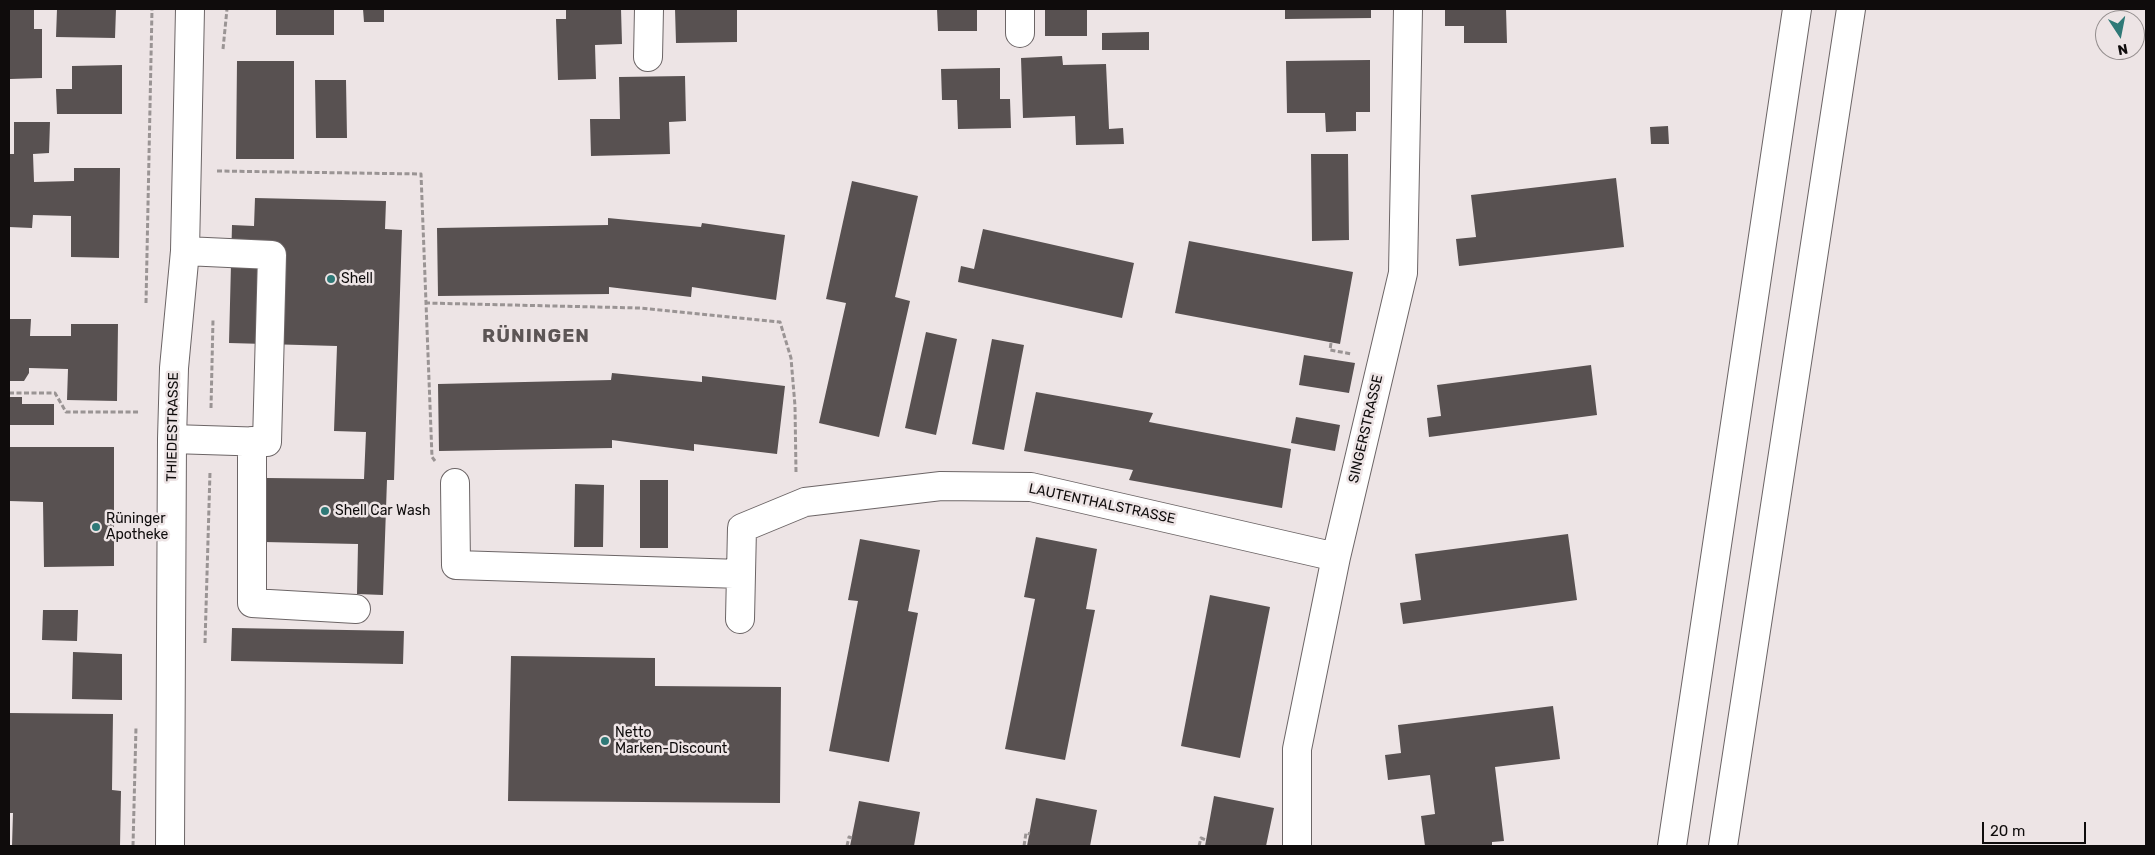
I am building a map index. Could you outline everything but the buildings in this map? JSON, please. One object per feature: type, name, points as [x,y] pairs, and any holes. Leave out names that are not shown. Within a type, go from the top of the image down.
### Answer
[{"type":"main road","name":"THIEDESTRASSE","points":[[170,846],[172,439],[174,368],[185,251],[190,9]]},
{"type":"main road","points":[[648,57],[649,9]]},
{"type":"main road","name":"SINGERSTRASSE","points":[[1297,846],[1297,749],[1336,557],[1403,273],[1408,9]]},
{"type":"main road","points":[[1672,846],[1797,9]]},
{"type":"main road","points":[[1723,846],[1851,9]]},
{"type":"main road","points":[[172,439],[267,442],[272,255],[185,251]]},
{"type":"main road","points":[[252,442],[252,603],[356,609]]},
{"type":"main road","points":[[455,483],[456,565],[740,574],[740,619]]},
{"type":"main road","name":"LAUTENTHALSTRASSE","points":[[740,574],[742,528],[805,502],[941,486],[1031,487],[1336,557]]},
{"type":"path","points":[[217,171],[421,174],[432,457],[455,483]]},
{"type":"path","points":[[426,304],[640,308],[780,322],[791,358],[795,406],[796,488],[805,502]]},
{"type":"path","points":[[9,393],[55,393],[66,412],[143,412]]},
{"type":"path","points":[[1024,846],[1026,833],[1030,834]]},
{"type":"path","points":[[847,846],[849,837],[852,838]]},
{"type":"path","points":[[1199,846],[1201,838],[1206,840]]},
{"type":"place","name":"Shell","points":[[331,279]]},
{"type":"place","name":"Shell Car Wash","points":[[325,511]]},
{"type":"place","name":"Rüninger Apotheke","points":[[96,527]]},
{"type":"place","name":"Netto Marken-Discount","points":[[605,741]]},
{"type":"district","name":"RÜNINGEN","points":[[536,337]]}]
